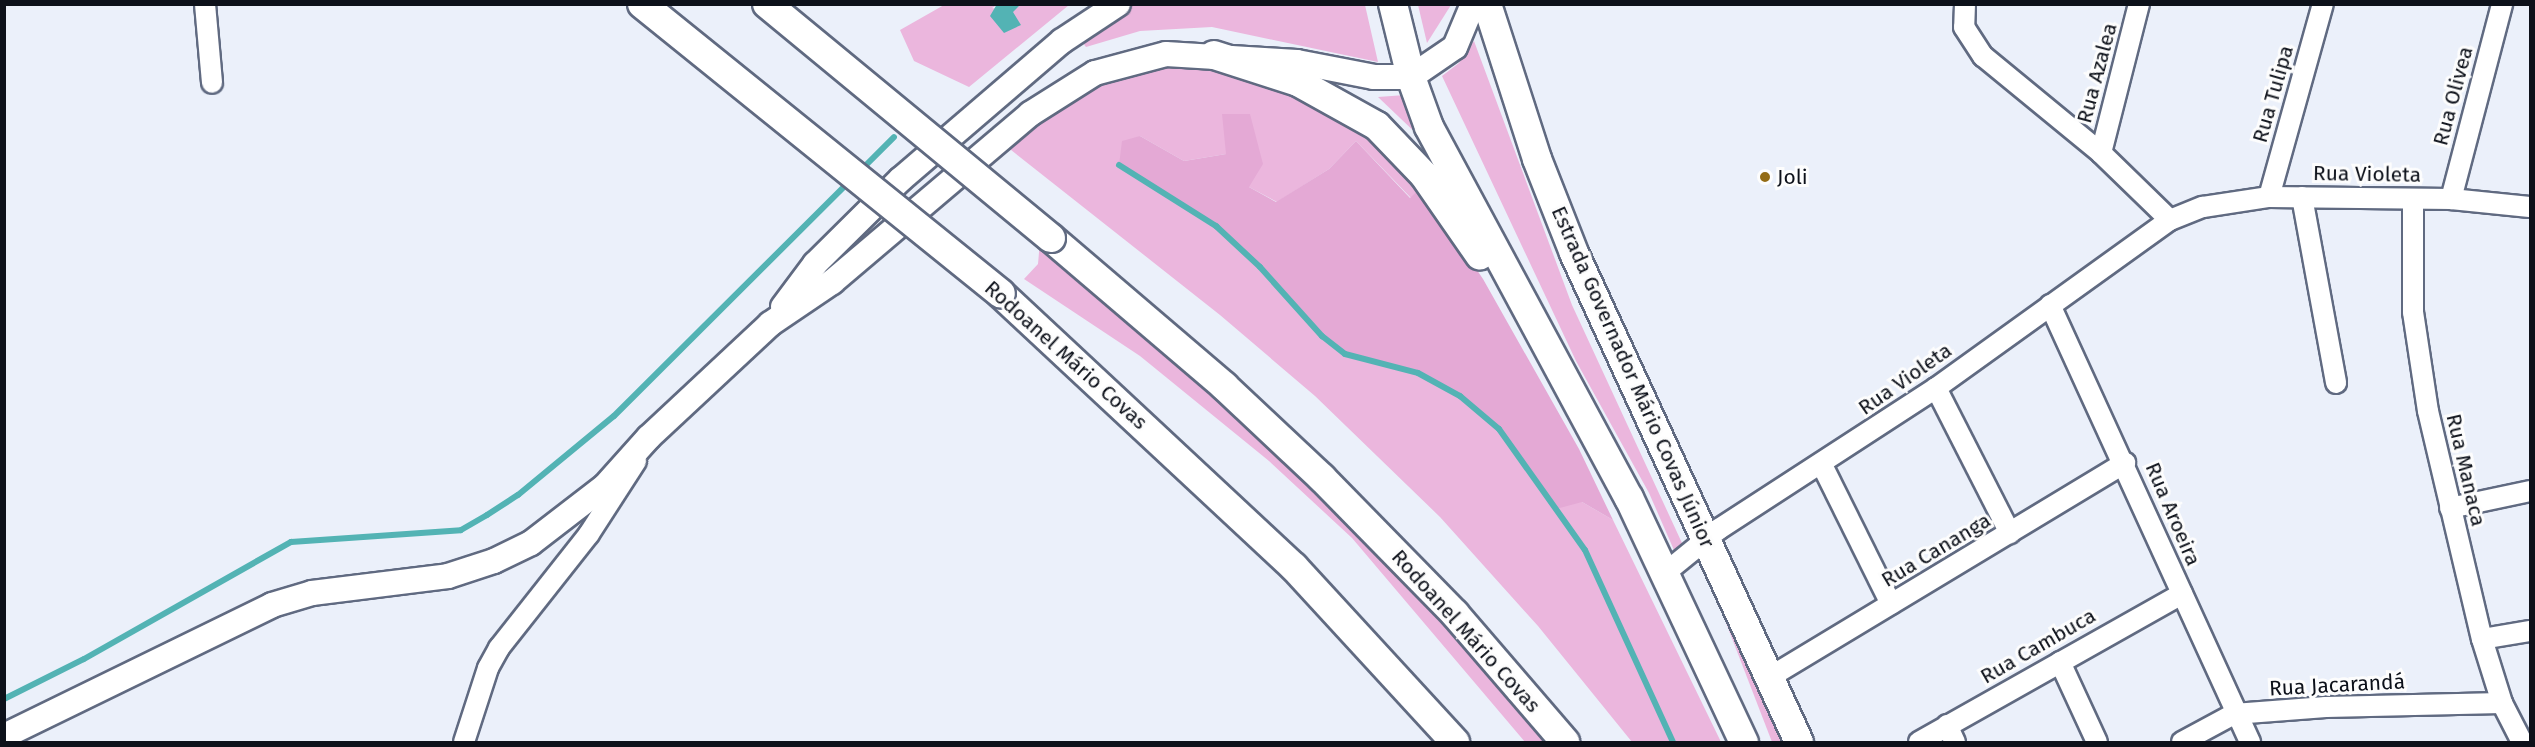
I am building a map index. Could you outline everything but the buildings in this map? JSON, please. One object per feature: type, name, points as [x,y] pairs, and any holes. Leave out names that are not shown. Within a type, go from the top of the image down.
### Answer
[{"type":"highway","name":"Rodoanel Mário Covas","points":[[642,4],[1001,294],[1294,567],[1455,742]]},
{"type":"highway","name":"Rodoanel Mário Covas","points":[[767,4],[1051,238],[1224,386],[1322,478],[1455,614],[1565,742]]},
{"type":"highway","points":[[1393,4],[1411,77],[1434,137],[1548,346],[1665,573],[1744,742]]},
{"type":"highway","name":"Estrada Governador Mário Covas Júnior","points":[[1487,4],[1537,159],[1574,253],[1799,742]]},
{"type":"highway","points":[[1214,56],[1298,82],[1377,126],[1424,175],[1483,261],[1548,346]]},
{"type":"main road","points":[[770,324],[815,264],[901,179],[1062,40],[1118,4]]},
{"type":"main road","points":[[4,736],[272,606],[312,593],[448,576],[494,561],[531,543],[570,516],[605,486],[649,437],[770,324],[832,282],[1030,114],[1070,86],[1095,73],[1166,54],[1297,62],[1388,79],[1411,77],[1455,47],[1473,4]]},
{"type":"street","points":[[205,4],[212,83]]},
{"type":"street","points":[[1965,4],[1964,27],[1977,50],[2101,153],[2170,220]]},
{"type":"street","name":"Rua Azalea","points":[[2101,153],[2139,4]]},
{"type":"street","name":"Rua Tulipa","points":[[2269,196],[2323,4]]},
{"type":"street","name":"Rua Olivea","points":[[2451,199],[2502,4]]},
{"type":"street","name":"Rua Violeta","points":[[1665,573],[1707,539],[1936,388],[2170,220],[2203,207],[2269,196],[2451,199],[2530,207]]},
{"type":"street","points":[[2302,197],[2336,383]]},
{"type":"street","name":"Rua Manaca","points":[[2413,199],[2416,347],[2450,508],[2482,639],[2502,703],[2522,742]]},
{"type":"street","name":"Rua Aroeira","points":[[2050,305],[2125,463],[2234,714],[2250,742]]},
{"type":"street","points":[[1936,388],[1990,499],[2010,533]]},
{"type":"street","points":[[464,742],[499,648],[589,534],[649,437]]},
{"type":"street","name":"Rua Cananga","points":[[1770,677],[2125,463]]},
{"type":"street","points":[[1822,465],[1892,604]]},
{"type":"street","points":[[2450,508],[2530,491]]},
{"type":"street","name":"Rua Cambuca","points":[[1919,742],[1951,734],[2060,662],[2182,594]]},
{"type":"street","points":[[2482,639],[2530,631]]},
{"type":"street","points":[[2060,662],[2097,742]]},
{"type":"street","name":"Rua Jacarandá","points":[[2182,742],[2234,714],[2326,707],[2502,703]]},
{"type":"shaded area","points":[[944,5],[997,5],[992,8],[1012,12],[1020,5],[1069,5],[969,87],[914,61],[900,30]]},
{"type":"shaded area","points":[[1130,5],[1365,5],[1378,62],[1212,27],[1140,31],[1086,47],[1080,39]]},
{"type":"shaded area","points":[[1418,5],[1451,5],[1427,43]]},
{"type":"shaded area","points":[[1474,41],[1572,305],[1682,543],[1677,557],[1649,493],[1576,361],[1442,76],[1459,63]]},
{"type":"shaded area","points":[[1188,63],[1229,64],[1349,112],[1421,187],[1411,198],[1356,141],[1329,169],[1277,202],[1249,187],[1226,154],[1184,161],[1140,136],[1119,165],[1216,226],[1345,354],[1418,373],[1460,396],[1582,502],[1613,520],[1721,742],[1632,742],[1538,626],[1440,517],[1315,396],[1220,315],[1006,146],[1058,106],[1101,84],[1143,70]]},
{"type":"shaded area","points":[[1405,95],[1421,138],[1378,97]]},
{"type":"shaded area","points":[[1222,114],[1250,114],[1263,164],[1249,187],[1276,202],[1329,169],[1356,141],[1410,198],[1421,187],[1483,279],[1579,449],[1613,520],[1582,502],[1556,509],[1494,425],[1460,396],[1418,373],[1345,354],[1322,336],[1261,267],[1216,226],[1119,165],[1122,141],[1140,136],[1184,161],[1226,154]]},
{"type":"shaded area","points":[[1040,241],[1166,334],[1571,742],[1525,742],[1352,538],[1269,461],[1140,356],[1024,279],[1038,264]]},
{"type":"shaded area","points":[[1699,553],[1785,742],[1772,742]]},
{"type":"water","points":[[997,4],[1020,5],[1013,12],[1021,25],[1004,33],[990,16]]},
{"type":"waterway","points":[[860,171],[894,137]]},
{"type":"waterway","points":[[1119,165],[1216,226],[1260,267],[1322,336],[1345,354],[1418,373],[1460,396],[1499,429],[1585,550],[1673,742]]},
{"type":"waterway","points":[[4,699],[84,659],[291,542],[461,530],[487,515],[518,495],[614,416],[849,182]]},
{"type":"place","name":"Joli","points":[[1765,177]]}]
